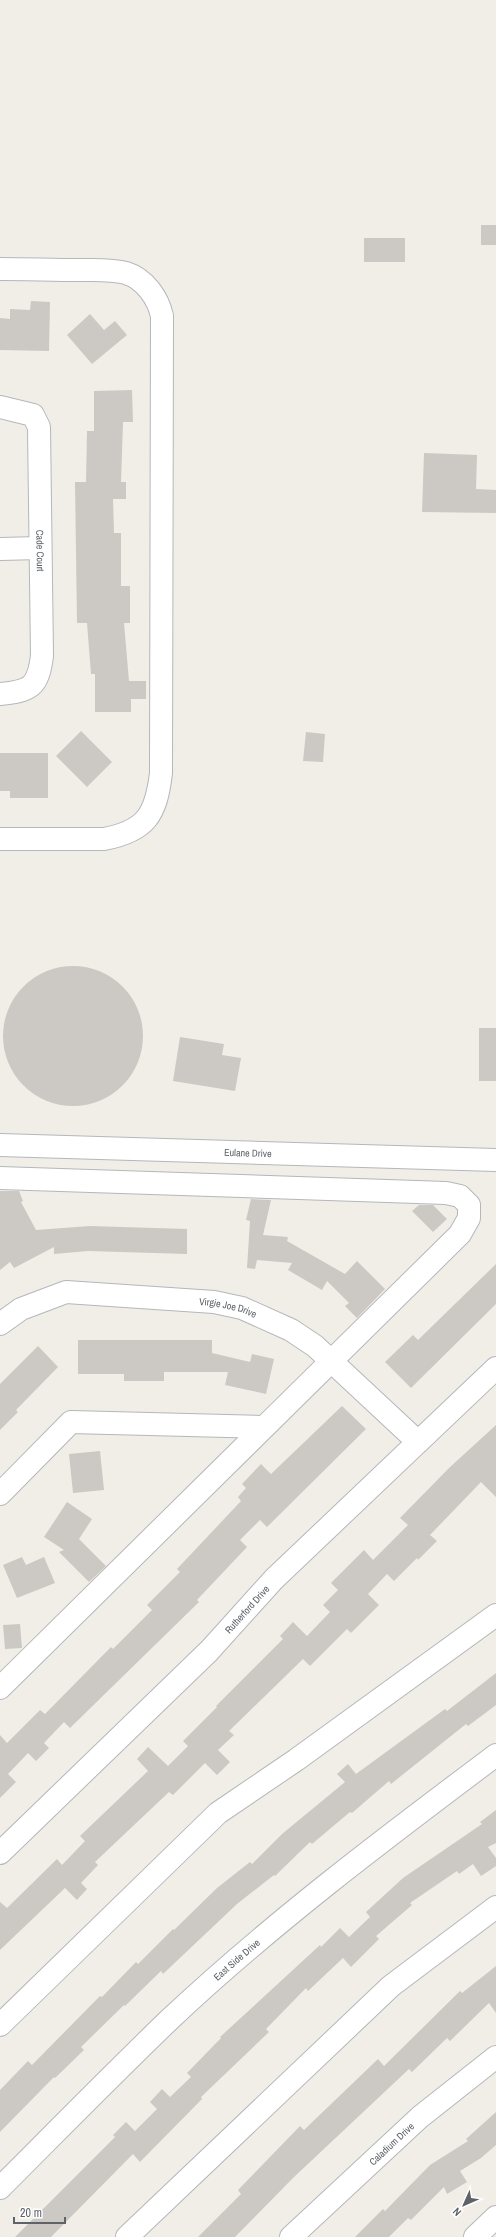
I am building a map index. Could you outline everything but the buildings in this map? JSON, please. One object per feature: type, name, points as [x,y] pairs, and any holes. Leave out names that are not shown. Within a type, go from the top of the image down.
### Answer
[{"type":"street","points":[[0,269],[107,270],[126,273],[136,278],[154,295],[160,304],[162,316],[161,773],[159,795],[154,810],[133,831],[121,836],[104,839],[0,839]]},
{"type":"street","name":"Cade Court","points":[[0,407],[33,416],[39,428],[42,656],[38,680],[31,687],[0,694]]},
{"type":"street","points":[[0,549],[40,548]]},
{"type":"street","name":"Eulane Drive","points":[[0,1145],[496,1160]]},
{"type":"street","points":[[0,1178],[446,1193],[460,1196],[468,1205],[469,1218],[460,1234],[0,1688]]},
{"type":"street","name":"Virgie Joe Drive","points":[[0,1324],[21,1309],[66,1292],[214,1302],[242,1308],[291,1330],[315,1346],[418,1442]]},
{"type":"street","name":"Rutherford Drive","points":[[0,1853],[209,1651],[274,1579],[496,1368]]},
{"type":"street","points":[[0,1494],[71,1422],[263,1427]]},
{"type":"street","points":[[0,2025],[218,1813],[296,1760],[496,1616]]},
{"type":"street","name":"East Side Drive","points":[[0,2188],[170,2020],[249,1950],[393,1833],[496,1755]]},
{"type":"street","points":[[127,2237],[392,1986],[496,1907]]},
{"type":"street","name":"Caladium Drive","points":[[291,2237],[420,2117],[496,2057]]},
{"type":"street","points":[[475,2237],[496,2217]]}]
